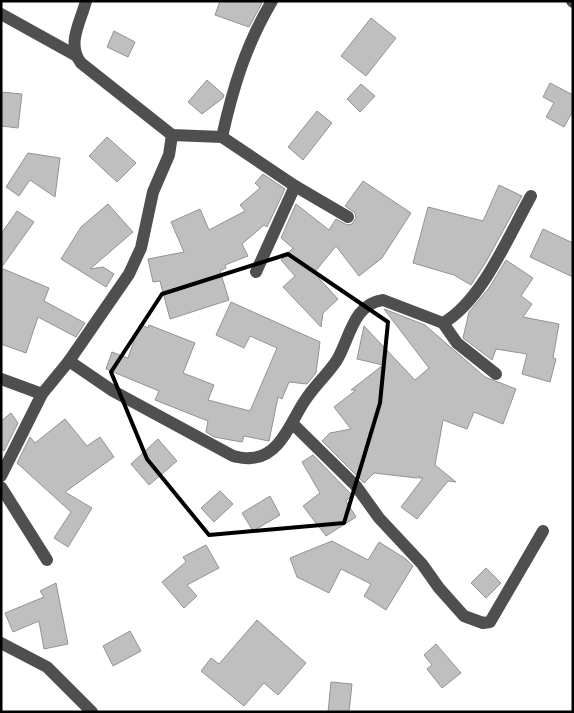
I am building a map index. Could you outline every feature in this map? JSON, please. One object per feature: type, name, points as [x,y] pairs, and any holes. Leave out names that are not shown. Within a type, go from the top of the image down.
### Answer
[{"type":"street","points":[[86,1],[73,44],[75,55],[80,62],[172,135],[222,137],[295,186],[348,217]]},
{"type":"street","points":[[222,137],[232,92],[253,33],[272,1]]},
{"type":"street","points":[[1,14],[75,55]]},
{"type":"street","points":[[1,476],[42,394],[69,361],[133,265],[140,248],[153,192],[170,156],[172,135]]},
{"type":"street","points":[[256,272],[295,186]]},
{"type":"street","points":[[443,323],[455,316],[477,293],[531,196]]},
{"type":"street","points":[[69,361],[114,390],[232,456],[252,459],[264,454],[278,443],[292,424],[304,400],[337,360],[362,308],[373,302],[383,300],[443,323],[456,343],[496,374]]},
{"type":"street","points":[[1,379],[42,394]]},
{"type":"street","points":[[292,424],[356,486],[378,518],[422,564],[439,588],[464,616],[472,620],[483,624],[490,622],[543,531]]},
{"type":"street","points":[[1,487],[47,560]]},
{"type":"street","points":[[1,643],[47,667],[92,712]]},
{"type":"highlighted area","points":[[288,254],[388,322],[380,403],[344,523],[209,535],[147,459],[111,372],[162,294]]},
{"type":"building","points":[[220,1],[263,1],[249,27],[215,15]]},
{"type":"building","points":[[371,18],[396,38],[366,76],[341,56]]},
{"type":"building","points":[[114,31],[135,42],[128,57],[107,47]]},
{"type":"building","points":[[207,80],[224,95],[223,98],[202,114],[188,102]]},
{"type":"building","points":[[550,83],[573,95],[573,111],[564,127],[546,117],[554,103],[543,97]]},
{"type":"building","points":[[361,84],[375,96],[360,112],[347,99]]},
{"type":"building","points":[[1,92],[22,94],[18,128],[1,126]]},
{"type":"building","points":[[317,111],[332,123],[303,160],[288,147]]},
{"type":"building","points":[[107,137],[136,163],[117,182],[89,156]]},
{"type":"building","points":[[28,153],[60,158],[55,197],[30,180],[19,196],[6,187]]},
{"type":"building","points":[[263,174],[285,189],[267,227],[264,225],[242,244],[248,256],[225,265],[226,268],[220,271],[229,300],[170,319],[160,281],[153,282],[148,259],[184,252],[171,222],[200,209],[209,230],[245,211],[240,205],[260,188],[255,183]]},
{"type":"building","points":[[363,181],[411,213],[382,258],[359,276],[336,246],[314,273],[338,299],[323,313],[321,327],[283,287],[295,276],[281,260],[293,248],[281,238],[296,204],[329,230],[336,219],[347,225],[352,224],[356,218],[355,213],[345,206]]},
{"type":"building","points":[[499,185],[522,196],[486,262],[471,285],[454,275],[413,263],[428,207],[483,221]]},
{"type":"building","points":[[108,204],[133,232],[90,269],[103,267],[114,274],[106,287],[61,259],[81,227]]},
{"type":"building","points":[[17,211],[34,222],[1,268],[1,234]]},
{"type":"building","points":[[543,229],[573,243],[573,277],[530,257]]},
{"type":"building","points":[[506,260],[533,278],[521,296],[532,304],[523,317],[559,324],[553,358],[556,359],[550,382],[522,374],[527,354],[496,349],[492,360],[463,338],[469,312],[489,288]]},
{"type":"building","points":[[1,268],[49,288],[44,301],[85,323],[76,337],[38,317],[26,353],[1,344]]},
{"type":"building","points":[[231,302],[320,342],[316,373],[307,384],[289,382],[282,399],[278,397],[269,441],[244,436],[242,442],[214,437],[206,432],[208,421],[155,400],[159,391],[106,369],[112,352],[128,358],[140,324],[148,328],[149,325],[195,343],[183,373],[214,385],[208,400],[250,411],[277,348],[250,336],[244,348],[216,335]]},
{"type":"building","points":[[384,309],[425,325],[485,377],[516,389],[503,424],[474,412],[467,429],[443,420],[435,465],[456,482],[448,481],[417,519],[401,507],[423,478],[419,478],[420,476],[417,478],[374,473],[364,483],[322,441],[330,433],[351,429],[334,407],[356,390],[351,390],[383,365],[357,359],[364,326],[415,380],[429,368]]},
{"type":"building","points":[[11,413],[18,423],[4,451],[1,448],[1,421]]},
{"type":"building","points":[[65,419],[87,446],[100,437],[114,457],[65,492],[92,508],[68,547],[54,538],[71,512],[17,463],[30,437],[35,443]]},
{"type":"building","points":[[158,439],[177,461],[149,485],[131,464]]},
{"type":"building","points":[[313,455],[352,495],[346,501],[356,517],[326,536],[303,506],[320,493],[302,462]]},
{"type":"building","points":[[220,491],[233,504],[214,522],[201,508]]},
{"type":"building","points":[[270,496],[280,515],[253,531],[242,513]]},
{"type":"building","points":[[332,541],[368,560],[379,542],[406,559],[413,566],[386,610],[364,596],[371,584],[341,569],[329,593],[297,577],[290,558]]},
{"type":"building","points":[[206,545],[219,568],[187,585],[197,596],[184,608],[162,582],[186,562],[183,557]]},
{"type":"building","points":[[486,568],[501,583],[486,598],[471,583]]},
{"type":"building","points":[[56,583],[68,644],[44,649],[39,621],[13,632],[5,613],[44,597],[40,591]]},
{"type":"building","points":[[257,620],[306,663],[278,695],[264,683],[244,706],[201,671],[211,658],[219,664]]},
{"type":"building","points":[[130,631],[141,651],[113,666],[103,646]]},
{"type":"building","points":[[436,644],[461,673],[442,688],[427,669],[432,665],[424,655]]},
{"type":"building","points":[[331,682],[352,684],[349,712],[328,712]]}]
